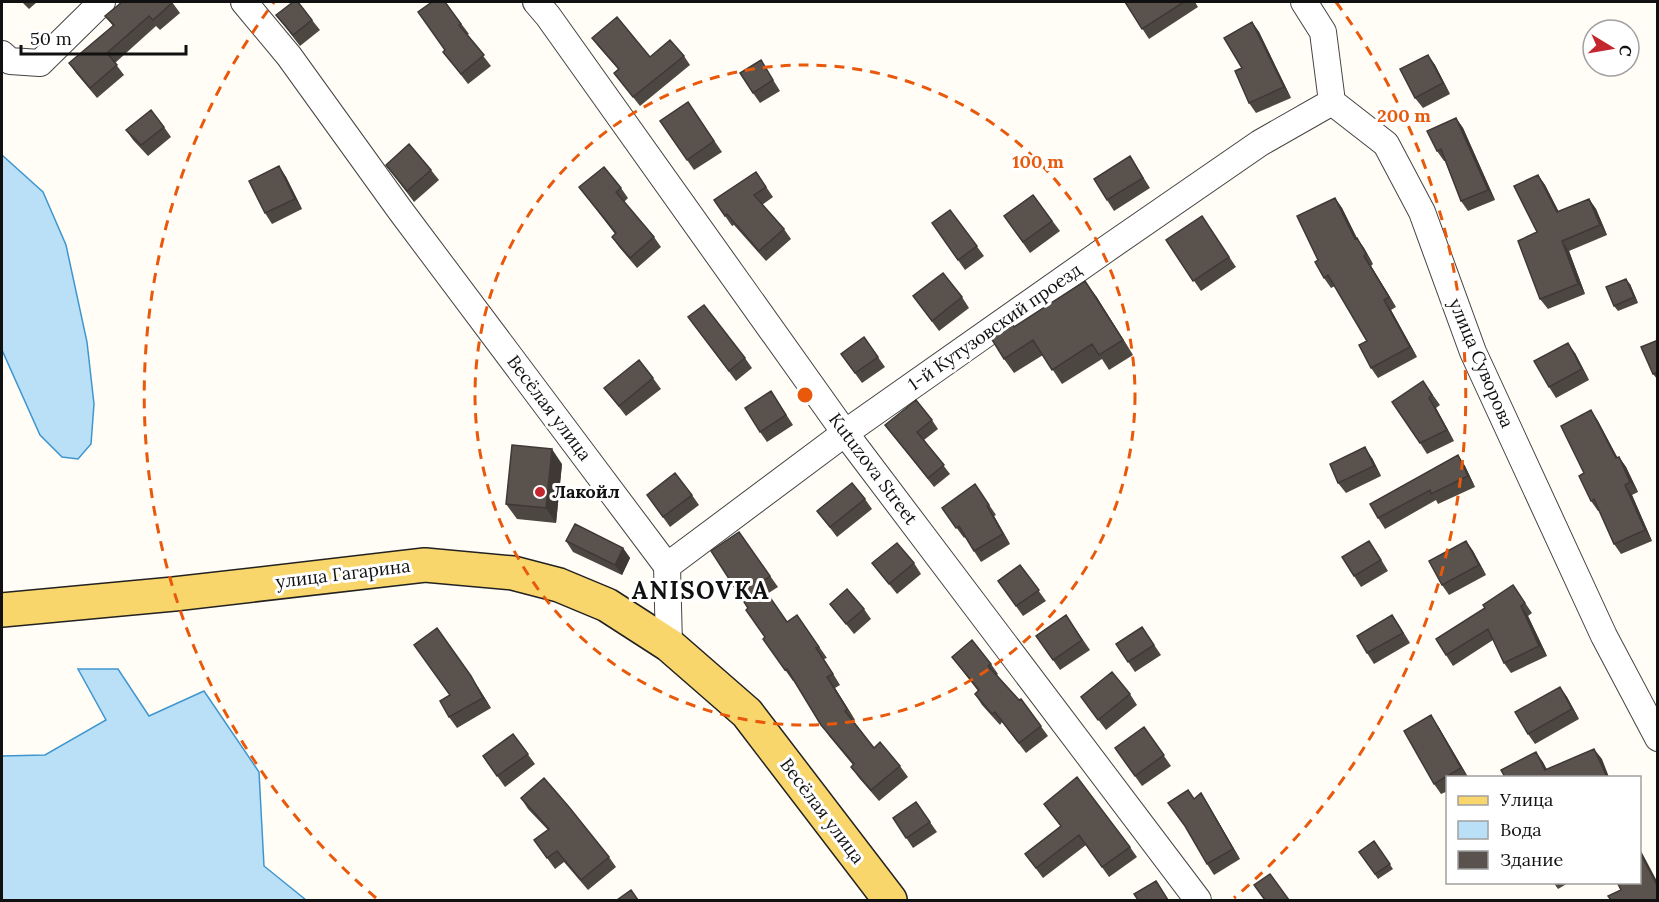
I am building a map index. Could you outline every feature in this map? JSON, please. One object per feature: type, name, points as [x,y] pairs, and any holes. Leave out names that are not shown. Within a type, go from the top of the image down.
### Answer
[{"type":"main road","name":"улица Гагарина","points":[[11,609],[174,594],[425,565],[513,573],[559,585],[607,605],[669,645]]},
{"type":"main road","name":"Весёлая улица","points":[[669,645],[747,713],[887,899]]},
{"type":"street","points":[[2,54],[10,61],[40,63],[102,2]]},
{"type":"street","name":"Весёлая улица","points":[[244,2],[289,56],[400,210],[667,566]]},
{"type":"street","name":"Kutuzova Street","points":[[536,2],[549,16],[845,434],[1198,900]]},
{"type":"street","points":[[1304,2],[1323,32],[1332,102]]},
{"type":"street","name":"1-й Кутузовский проезд","points":[[667,566],[845,434],[1250,149],[1332,102]]},
{"type":"street","name":"улица Суворова","points":[[1332,102],[1386,144],[1422,212],[1473,352],[1604,636],[1658,738]]},
{"type":"street","points":[[667,566],[669,645]]},
{"type":"water","points":[[2,155],[43,192],[66,245],[87,342],[94,404],[91,444],[78,459],[62,457],[40,435],[2,350]]},
{"type":"water","points":[[78,669],[118,669],[149,716],[204,691],[259,772],[264,866],[306,900],[2,900],[2,756],[45,755],[106,720]]},
{"type":"building","points":[[122,2],[173,2],[153,20],[149,16],[107,53],[117,65],[90,88],[69,63],[114,25],[105,16]]},
{"type":"building","points":[[293,2],[298,2],[312,20],[293,35],[276,15]]},
{"type":"building","points":[[432,2],[445,2],[461,24],[459,25],[484,55],[461,74],[443,52],[445,50],[418,12]]},
{"type":"building","points":[[1125,2],[1184,2],[1142,29]]},
{"type":"building","points":[[617,17],[650,57],[670,40],[684,56],[633,97],[614,73],[619,69],[592,38]]},
{"type":"building","points":[[1252,22],[1284,87],[1249,103],[1235,71],[1242,68],[1224,38]]},
{"type":"building","points":[[1428,55],[1443,83],[1415,98],[1400,69]]},
{"type":"building","points":[[761,60],[773,80],[753,93],[740,73]]},
{"type":"building","points":[[688,102],[714,141],[687,160],[660,121]]},
{"type":"building","points":[[151,110],[164,127],[141,145],[126,130]]},
{"type":"building","points":[[1456,118],[1488,190],[1461,201],[1441,149],[1437,151],[1427,131]]},
{"type":"building","points":[[409,144],[431,170],[407,191],[386,165]]},
{"type":"building","points":[[1130,156],[1143,178],[1107,200],[1094,179]]},
{"type":"building","points":[[279,166],[295,199],[265,213],[249,181]]},
{"type":"building","points":[[604,167],[621,188],[616,192],[654,237],[630,258],[612,237],[616,233],[579,187]]},
{"type":"building","points":[[756,172],[766,187],[754,195],[784,229],[759,251],[727,214],[725,216],[714,200]]},
{"type":"building","points":[[1538,175],[1557,212],[1589,199],[1600,225],[1562,241],[1578,284],[1540,299],[1518,241],[1537,232],[1514,186]]},
{"type":"building","points":[[1033,195],[1052,221],[1023,242],[1004,216]]},
{"type":"building","points":[[1335,198],[1355,239],[1357,238],[1366,254],[1364,256],[1389,297],[1384,300],[1410,347],[1371,368],[1359,345],[1367,341],[1328,275],[1324,278],[1315,262],[1318,260],[1297,216]]},
{"type":"building","points":[[950,210],[977,246],[958,260],[932,223]]},
{"type":"building","points":[[1202,216],[1229,257],[1193,281],[1166,240]]},
{"type":"building","points":[[943,273],[962,297],[932,321],[913,296]]},
{"type":"building","points":[[1626,279],[1634,297],[1614,306],[1606,287]]},
{"type":"building","points":[[1085,281],[1123,340],[1099,355],[1092,344],[1052,370],[1033,340],[1004,359],[991,338],[1013,325],[1014,327]]},
{"type":"building","points":[[704,305],[745,358],[729,371],[688,317]]},
{"type":"building","points":[[864,337],[878,357],[855,373],[841,354]]},
{"type":"building","points":[[1658,340],[1658,372],[1653,374],[1641,347]]},
{"type":"building","points":[[1568,343],[1582,369],[1549,387],[1534,361]]},
{"type":"building","points":[[639,360],[653,378],[619,406],[604,388]]},
{"type":"building","points":[[1423,381],[1432,395],[1429,398],[1447,430],[1420,443],[1392,402]]},
{"type":"building","points":[[771,391],[786,415],[760,432],[745,408]]},
{"type":"building","points":[[916,400],[932,420],[917,432],[944,465],[928,478],[885,425]]},
{"type":"building","points":[[1591,410],[1616,458],[1619,457],[1630,482],[1625,485],[1645,530],[1614,544],[1594,499],[1591,501],[1579,476],[1584,473],[1561,426]]},
{"type":"building","points":[[512,445],[552,449],[546,508],[506,504]]},
{"type":"building","points":[[1365,447],[1374,466],[1338,483],[1330,464]]},
{"type":"building","points":[[1458,455],[1468,476],[1431,494],[1430,490],[1378,518],[1370,504]]},
{"type":"building","points":[[675,473],[692,495],[663,517],[647,495]]},
{"type":"building","points":[[852,483],[865,499],[830,527],[817,511]]},
{"type":"building","points":[[975,484],[989,505],[987,506],[1003,534],[974,551],[959,526],[956,528],[942,508]]},
{"type":"building","points":[[575,524],[623,548],[615,565],[566,541]]},
{"type":"building","points":[[739,532],[770,576],[760,583],[787,622],[797,615],[819,647],[816,648],[833,674],[827,677],[847,709],[845,711],[874,748],[880,742],[900,766],[871,790],[851,767],[854,764],[821,725],[787,669],[785,670],[763,639],[765,637],[746,610],[748,608],[711,551]]},
{"type":"building","points":[[1369,541],[1381,560],[1354,576],[1342,557]]},
{"type":"building","points":[[1466,541],[1479,565],[1442,585],[1429,561]]},
{"type":"building","points":[[897,543],[914,563],[889,584],[872,563]]},
{"type":"building","points":[[1020,565],[1039,590],[1016,606],[998,581]]},
{"type":"building","points":[[1513,585],[1525,603],[1521,606],[1539,646],[1504,663],[1488,629],[1446,655],[1436,639],[1485,608],[1483,605]]},
{"type":"building","points":[[847,589],[864,609],[846,624],[830,604]]},
{"type":"building","points":[[1066,615],[1082,640],[1053,660],[1036,636]]},
{"type":"building","points":[[1392,615],[1403,633],[1367,653],[1357,636]]},
{"type":"building","points":[[1142,627],[1154,645],[1128,662],[1116,644]]},
{"type":"building","points":[[437,628],[471,676],[483,698],[449,717],[440,701],[450,695],[414,645]]},
{"type":"building","points":[[972,640],[991,664],[988,666],[1019,700],[1021,699],[1041,726],[1019,743],[995,712],[992,714],[975,694],[979,690],[952,657]]},
{"type":"building","points":[[1112,672],[1130,694],[1098,720],[1081,697]]},
{"type":"building","points":[[1560,687],[1572,709],[1528,734],[1515,712]]},
{"type":"building","points":[[1431,715],[1461,768],[1434,784],[1404,731]]},
{"type":"building","points":[[1144,727],[1164,755],[1135,776],[1115,748]]},
{"type":"building","points":[[513,734],[528,754],[497,776],[483,756]]},
{"type":"building","points":[[1594,749],[1607,776],[1504,776],[1501,770],[1536,752],[1545,770]]},
{"type":"building","points":[[1077,777],[1130,847],[1102,867],[1079,835],[1036,868],[1025,854],[1061,826],[1044,804]]},
{"type":"building","points":[[544,778],[609,857],[581,880],[557,851],[547,858],[534,840],[549,829],[521,798]]},
{"type":"building","points":[[1188,790],[1194,799],[1201,793],[1233,849],[1207,864],[1185,826],[1168,803]]},
{"type":"building","points":[[916,802],[930,822],[906,838],[893,818]]},
{"type":"building","points":[[1374,841],[1390,864],[1375,874],[1359,852]]},
{"type":"building","points":[[1641,855],[1658,887],[1658,900],[1611,900],[1608,896],[1621,890],[1618,884],[1641,884]]},
{"type":"building","points":[[1270,874],[1289,900],[1265,900],[1254,885]]},
{"type":"building","points":[[1156,881],[1168,900],[1138,900],[1134,894]]},
{"type":"building","points":[[631,890],[638,900],[617,900]]},
{"type":"place","name":"Лакойл","points":[[540,492]]},
{"type":"district","name":"ANISOVKA","points":[[701,591]]}]
